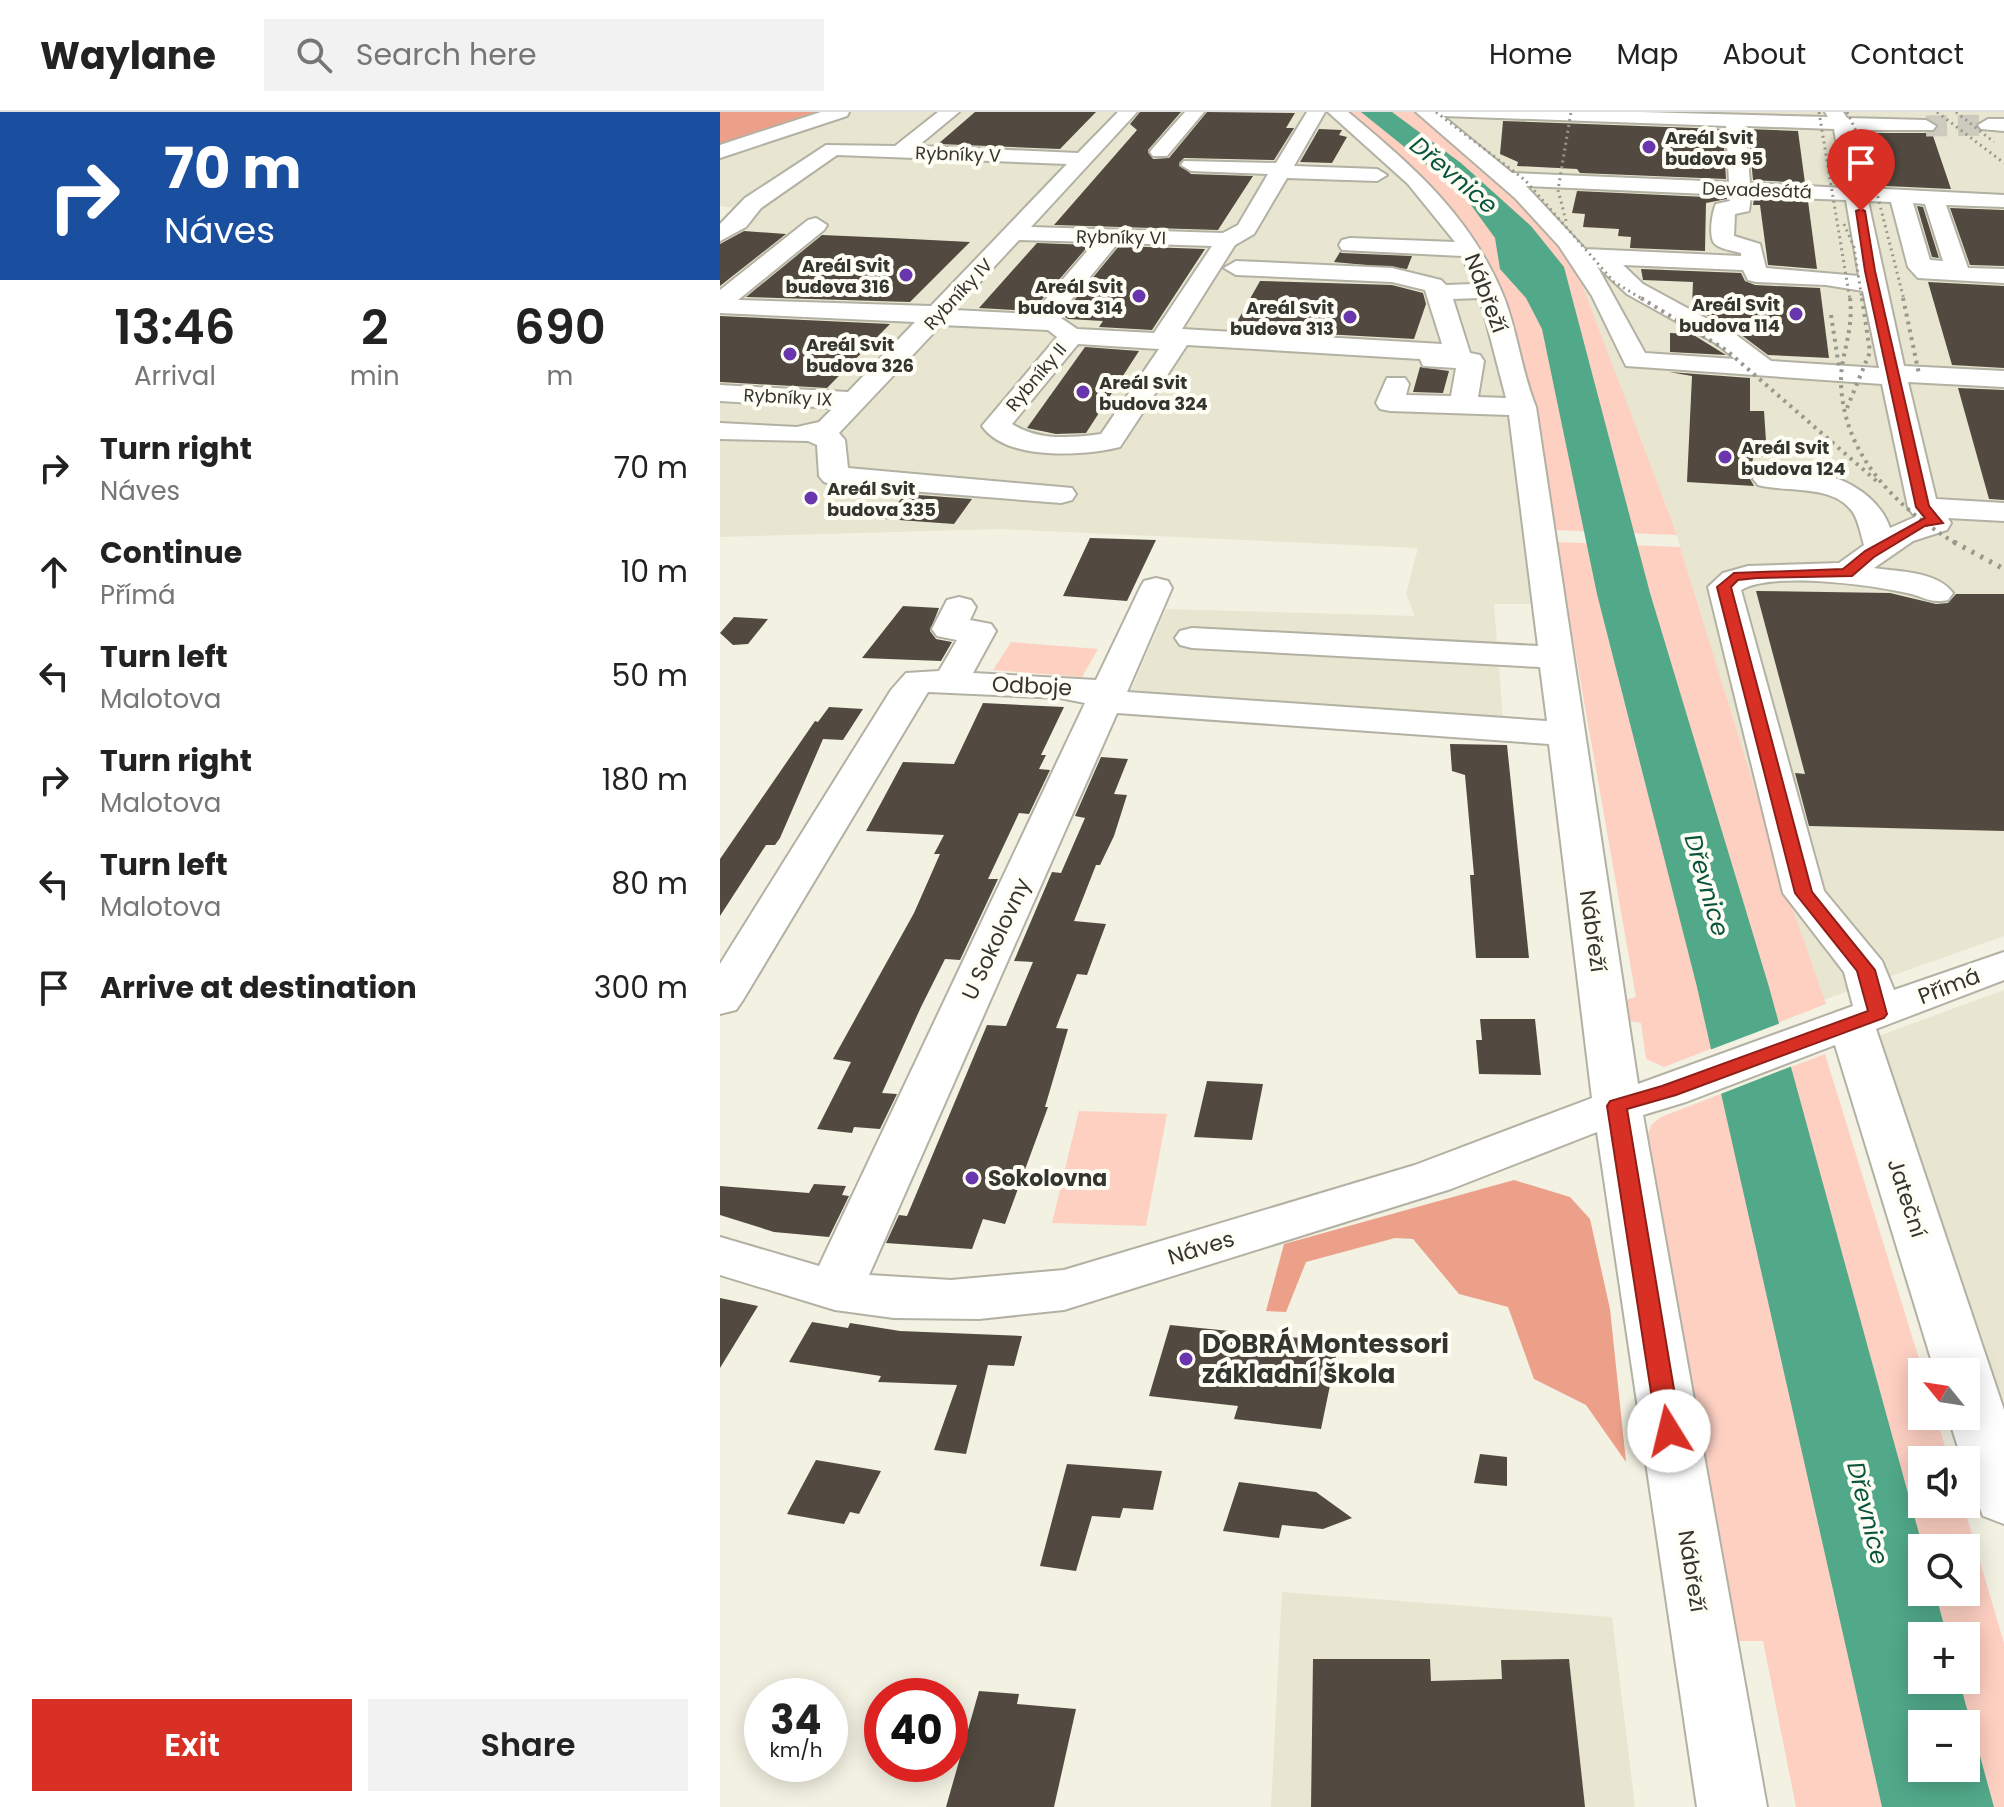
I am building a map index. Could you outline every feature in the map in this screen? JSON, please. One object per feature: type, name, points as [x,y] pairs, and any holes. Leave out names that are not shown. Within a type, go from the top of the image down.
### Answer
[{"type":"street","points":[[720,152],[840,112]]},
{"type":"street","points":[[900,151],[950,112]]},
{"type":"street","name":"Rybníky IV","points":[[812,433],[828,429],[856,401],[1128,112]]},
{"type":"street","points":[[1160,152],[1195,112]]},
{"type":"street","name":"Rybníky II","points":[[1170,339],[1071,336],[996,426],[1012,440],[1086,445],[1110,441],[1170,339],[1246,229],[1316,112]]},
{"type":"street","name":"Nábřeží","points":[[1337,112],[1425,189],[1458,229],[1487,291],[1514,370],[1522,407],[1566,734],[1643,1098],[1732,1807]]},
{"type":"street","points":[[1425,112],[1452,123],[1459,113],[1735,122],[1838,119],[1926,126]]},
{"type":"street","points":[[1561,139],[1566,115]]},
{"type":"street","points":[[1838,119],[1857,194],[1893,375],[1912,528]]},
{"type":"street","points":[[1446,120],[1465,144],[1510,179],[1635,289],[1758,355]]},
{"type":"street","points":[[1735,122],[1737,189],[1741,206],[1724,209],[1723,240],[1752,249],[1756,275],[1872,279],[2004,276]]},
{"type":"street","points":[[993,155],[1010,139]]},
{"type":"street","name":"Rybníky V","points":[[729,228],[753,203],[833,149],[1083,159]]},
{"type":"street","points":[[1191,165],[1281,170],[1335,169],[1377,175]]},
{"type":"street","points":[[1813,167],[1816,192]]},
{"type":"street","points":[[1539,206],[1550,196],[1554,172]]},
{"type":"street","name":"Devadesátá","points":[[1510,179],[1554,172],[1737,189],[2004,201]]},
{"type":"street","points":[[1900,196],[1920,267],[1957,268],[1935,205]]},
{"type":"street","points":[[1040,322],[1140,217]]},
{"type":"street","points":[[720,304],[816,225]]},
{"type":"street","points":[[1610,230],[1597,257],[1635,360],[1758,355],[1893,375],[2004,379]]},
{"type":"street","name":"Rybníky VI","points":[[1015,233],[1118,237],[1228,253]]},
{"type":"street","points":[[1228,253],[1469,249]]},
{"type":"street","points":[[1170,339],[1457,353],[1439,292],[1433,285],[1392,275],[1228,253]]},
{"type":"street","points":[[1597,257],[1753,264]]},
{"type":"street","points":[[1439,292],[1487,291]]},
{"type":"street","points":[[720,304],[1054,323],[1071,336]]},
{"type":"street","points":[[1410,359],[1471,361],[1463,404]]},
{"type":"street","points":[[1396,384],[1390,403],[1522,407]]},
{"type":"street","name":"Rybníky IX","points":[[725,407],[856,401]]},
{"type":"street","points":[[720,431],[812,433],[831,440],[834,476],[1061,494]]},
{"type":"street","points":[[1768,479],[1810,482],[1853,496],[1868,511],[1912,528],[2004,537]]},
{"type":"street","points":[[1847,573],[1912,528],[2004,512]]},
{"type":"street","points":[[1847,573],[1920,585],[1936,593]]},
{"type":"street","name":"Jateční","points":[[1847,573],[1757,574],[1734,577],[1724,587],[1804,893],[1866,970],[1851,1024],[1958,1358]]},
{"type":"street","name":"U Sokolovny","points":[[835,1290],[1156,588]]},
{"type":"street","points":[[950,682],[979,631],[949,629],[959,607]]},
{"type":"street","points":[[1192,638],[1555,657]]},
{"type":"street","name":"Odboje","points":[[720,1000],[909,690],[919,681],[1091,690],[1106,701],[1566,734]]},
{"type":"street","name":"Přímá","points":[[1643,1098],[1997,976]]},
{"type":"street","name":"Náves","points":[[720,1256],[835,1290],[961,1301],[1015,1298],[1064,1290],[1433,1177],[1643,1098]]},
{"type":"street","points":[[1980,1424],[2004,1499]]},
{"type":"shaded area","points":[[720,112],[820,112],[720,148]]},
{"type":"shaded area","points":[[852,112],[1326,112],[1406,181],[1453,233],[1501,358],[1521,468],[1534,604],[1494,604],[1503,719],[1129,695],[1166,609],[1415,616],[1406,594],[1418,548],[1000,529],[720,537],[720,227],[742,209],[720,206],[720,156]]},
{"type":"shaded area","points":[[1348,112],[1417,112],[1507,184],[1576,269],[1677,535],[1554,530],[1534,410],[1515,330],[1484,256],[1462,222],[1423,177]]},
{"type":"shaded area","points":[[1415,112],[2004,112],[2004,936],[1812,1004],[1674,526]]},
{"type":"shaded area","points":[[1556,542],[1680,547],[1785,887],[1826,1004],[1664,1067],[1646,1059],[1641,1023],[1628,1021],[1626,1000],[1636,997]]},
{"type":"shaded area","points":[[1011,642],[1098,649],[1082,677],[993,670]]},
{"type":"shaded area","points":[[2004,990],[2004,1416],[1876,1037]]},
{"type":"shaded area","points":[[1825,1054],[1919,1358],[1908,1358],[1908,1430],[1940,1430],[1945,1446],[1908,1446],[1908,1518],[1967,1518],[1972,1534],[1908,1534],[1908,1606],[1980,1606],[1980,1562],[2004,1643],[2004,1807],[1796,1807],[1763,1641],[1725,1641],[1648,1134],[1652,1124],[1661,1117]]},
{"type":"shaded area","points":[[1079,1111],[1167,1114],[1146,1226],[1052,1223]]},
{"type":"shaded area","points":[[1514,1180],[1570,1197],[1590,1219],[1610,1309],[1626,1462],[1586,1405],[1534,1379],[1508,1307],[1459,1294],[1413,1239],[1395,1238],[1306,1262],[1286,1312],[1266,1311],[1284,1244]]},
{"type":"shaded area","points":[[1282,1592],[1612,1617],[1635,1807],[1271,1807]]},
{"type":"water","name":"Dřevnice","points":[[1361,112],[1392,112],[1461,163],[1531,226],[1564,267],[1650,593],[1769,987],[1908,1493],[1908,1518],[1915,1518],[1919,1534],[1908,1534],[1908,1606],[1939,1606],[1943,1622],[1908,1622],[1908,1694],[1963,1694],[1967,1710],[1908,1710],[1908,1782],[1980,1782],[1980,1756],[1994,1807],[1882,1807],[1697,987],[1597,594],[1542,329],[1526,298],[1500,269],[1495,238],[1463,194]]},
{"type":"pier","points":[[1783,1022],[1795,1065],[1718,1095],[1707,1051]]},
{"type":"building","points":[[975,112],[1096,112],[1060,149],[938,144]]},
{"type":"building","points":[[1140,112],[1181,112],[1148,150],[1153,159],[1169,158],[1207,112],[1295,113],[1286,128],[1294,128],[1274,160],[1184,158],[1179,163],[1191,174],[1253,176],[1218,230],[1054,225],[1137,130],[1130,124]]},
{"type":"building","name":"Areál Svit budova 95","points":[[1503,121],[1723,129],[1726,179],[1580,173],[1577,169],[1517,166],[1518,162],[1500,154]]},
{"type":"building","points":[[1319,129],[1342,130],[1339,135],[1347,137],[1332,163],[1300,162]]},
{"type":"building","points":[[1748,129],[1798,131],[1805,183],[1753,180]]},
{"type":"building","points":[[1872,133],[1932,133],[1951,189],[1886,186]]},
{"type":"building","points":[[1577,191],[1727,199],[1706,203],[1705,251],[1630,248],[1631,237],[1618,236],[1619,229],[1583,227],[1585,214],[1572,213]]},
{"type":"building","points":[[1754,199],[1808,201],[1817,269],[1768,265],[1760,205],[1753,205]]},
{"type":"building","points":[[1917,206],[1923,207],[1939,258],[1932,257]]},
{"type":"building","points":[[1950,208],[2004,210],[2004,266],[1970,265]]},
{"type":"building","points":[[744,231],[786,234],[720,286],[720,244]]},
{"type":"building","points":[[822,235],[970,242],[910,302],[746,297]]},
{"type":"building","points":[[1037,243],[1089,245],[1032,311],[979,308]]},
{"type":"building","name":"Areál Svit budova 314","points":[[1119,246],[1205,249],[1152,330],[1099,327],[1103,321],[1068,319],[1062,315]]},
{"type":"building","points":[[1340,252],[1412,256],[1407,269],[1334,262]]},
{"type":"building","points":[[1641,269],[1741,273],[1745,281],[1755,285],[1820,288],[1829,358],[1768,355],[1736,331],[1692,307],[1693,282],[1643,280]]},
{"type":"building","name":"Areál Svit budova 313","points":[[1260,281],[1392,285],[1423,293],[1426,304],[1414,339],[1233,329]]},
{"type":"building","points":[[1928,282],[2004,286],[2004,368],[1952,365]]},
{"type":"building","name":"Areál Svit budova 326","points":[[720,316],[890,324],[827,388],[720,382]]},
{"type":"building","points":[[1670,333],[1692,334],[1726,355],[1670,352]]},
{"type":"building","name":"Areál Svit budova 324","points":[[1085,347],[1139,351],[1086,433],[1056,434],[1027,428]]},
{"type":"building","points":[[1420,367],[1449,371],[1443,393],[1413,392]]},
{"type":"building","points":[[1669,372],[1750,378],[1750,411],[1764,411],[1767,456],[1753,458],[1750,479],[1754,486],[1687,482],[1692,376]]},
{"type":"building","points":[[1958,388],[2004,390],[2004,500],[1989,499]]},
{"type":"building","points":[[905,494],[972,499],[954,524],[885,519]]},
{"type":"building","points":[[1090,538],[1156,540],[1127,601],[1063,596]]},
{"type":"building","points":[[1756,591],[1890,593],[1936,604],[1948,603],[1956,594],[2004,594],[2004,831],[1809,826],[1795,773],[1805,774]]},
{"type":"building","points":[[903,606],[939,608],[930,631],[936,639],[952,642],[941,661],[862,658]]},
{"type":"building","points":[[734,617],[768,619],[748,644],[733,645],[720,633]]},
{"type":"building","points":[[983,703],[1064,707],[1041,755],[1046,755],[1039,769],[1050,770],[1029,814],[1019,813],[988,879],[998,879],[960,960],[945,959],[921,1007],[882,1093],[897,1094],[880,1129],[854,1127],[852,1133],[817,1129],[851,1062],[833,1059],[914,913],[940,854],[934,854],[944,835],[866,831],[903,762],[954,764]]},
{"type":"building","points":[[829,707],[863,709],[843,740],[823,739],[780,838],[775,845],[766,845],[720,916],[720,859],[815,721],[818,722]]},
{"type":"building","points":[[1450,744],[1507,745],[1529,958],[1476,958],[1470,875],[1474,875],[1465,775],[1452,771]]},
{"type":"building","points":[[1101,757],[1128,759],[1114,794],[1127,795],[1114,836],[1100,865],[1096,865],[1074,921],[1106,924],[1087,975],[1077,974],[1056,1028],[1068,1029],[1045,1107],[1048,1107],[1005,1224],[983,1219],[972,1249],[886,1243],[899,1215],[907,1216],[987,1025],[1006,1026],[1033,962],[1014,961],[1052,872],[1061,873],[1085,818],[1075,816]]},
{"type":"building","points":[[1480,1019],[1535,1019],[1541,1075],[1479,1074],[1476,1040],[1482,1040]]},
{"type":"building","points":[[1207,1081],[1263,1084],[1252,1140],[1194,1137]]},
{"type":"building","points":[[814,1184],[846,1186],[842,1195],[849,1196],[829,1237],[774,1232],[720,1215],[720,1186],[809,1193]]},
{"type":"building","points":[[720,1298],[758,1306],[720,1368]]},
{"type":"building","points":[[812,1322],[848,1328],[850,1323],[900,1331],[1022,1336],[1014,1366],[988,1365],[966,1454],[934,1450],[957,1385],[878,1382],[881,1376],[789,1362]]},
{"type":"building","points":[[1170,1325],[1339,1342],[1321,1429],[1234,1419],[1238,1406],[1149,1396]]},
{"type":"building","points":[[1480,1454],[1507,1457],[1507,1486],[1474,1483]]},
{"type":"building","points":[[816,1460],[881,1471],[859,1514],[850,1512],[844,1524],[787,1514]]},
{"type":"building","points":[[1067,1464],[1162,1471],[1153,1510],[1123,1508],[1120,1518],[1092,1516],[1076,1571],[1040,1566]]},
{"type":"building","points":[[1239,1482],[1316,1492],[1352,1518],[1323,1529],[1282,1525],[1279,1538],[1223,1531]]},
{"type":"building","points":[[1313,1659],[1430,1659],[1431,1681],[1502,1679],[1501,1660],[1569,1659],[1585,1807],[1311,1807]]},
{"type":"building","points":[[979,1691],[1019,1694],[1017,1704],[1076,1709],[1054,1807],[946,1807],[953,1782],[968,1782],[968,1730]]},
{"type":"tunnel","points":[[1926,126],[1988,125]]},
{"type":"railway","points":[[1436,112],[1525,180],[1614,282],[1644,300]]},
{"type":"railway","points":[[1566,221],[1558,190],[1571,112]]},
{"type":"railway","points":[[1819,112],[1850,300]]},
{"type":"railway","points":[[1847,112],[1867,154],[1904,300]]},
{"type":"railway","points":[[1937,112],[2004,163]]},
{"type":"railway","points":[[1956,112],[1994,142]]},
{"type":"railway","points":[[1844,224],[1854,247],[1862,300]]},
{"type":"railway","points":[[1641,298],[1726,350],[1880,484]]},
{"type":"railway","points":[[1850,298],[1850,322],[1841,384],[1844,410],[1852,435],[1863,457],[1895,497],[1957,544]]},
{"type":"railway","points":[[1847,408],[1870,352],[1862,298]]},
{"type":"railway","points":[[1903,298],[1919,374]]},
{"type":"railway","points":[[1831,315],[1839,367]]},
{"type":"railway","points":[[1954,542],[2004,569]]},
{"type":"place","name":"Areál Svit budova 95","points":[[1649,147]]},
{"type":"place","name":"Areál Svit budova 316","points":[[906,275]]},
{"type":"place","name":"Areál Svit budova 314","points":[[1139,296]]},
{"type":"place","name":"Areál Svit budova 114","points":[[1796,314]]},
{"type":"place","name":"Areál Svit budova 313","points":[[1350,317]]},
{"type":"place","name":"Areál Svit budova 326","points":[[790,354]]},
{"type":"place","name":"Areál Svit budova 324","points":[[1083,392]]},
{"type":"place","name":"Areál Svit budova 124","points":[[1725,457]]},
{"type":"place","name":"Areál Svit budova 335","points":[[811,498]]},
{"type":"place","name":"Sokolovna","points":[[972,1178]]},
{"type":"place","name":"DOBRÁ Montessori základní škola","points":[[1186,1359]]},
{"type":"route","points":[[1669,1431],[1617,1106],[1669,1091],[1878,1014],[1866,970],[1804,893],[1724,587],[1734,577],[1757,574],[1847,573],[1869,554],[1906,535],[1923,522],[1936,523],[1923,507],[1870,271],[1861,211]]}]
